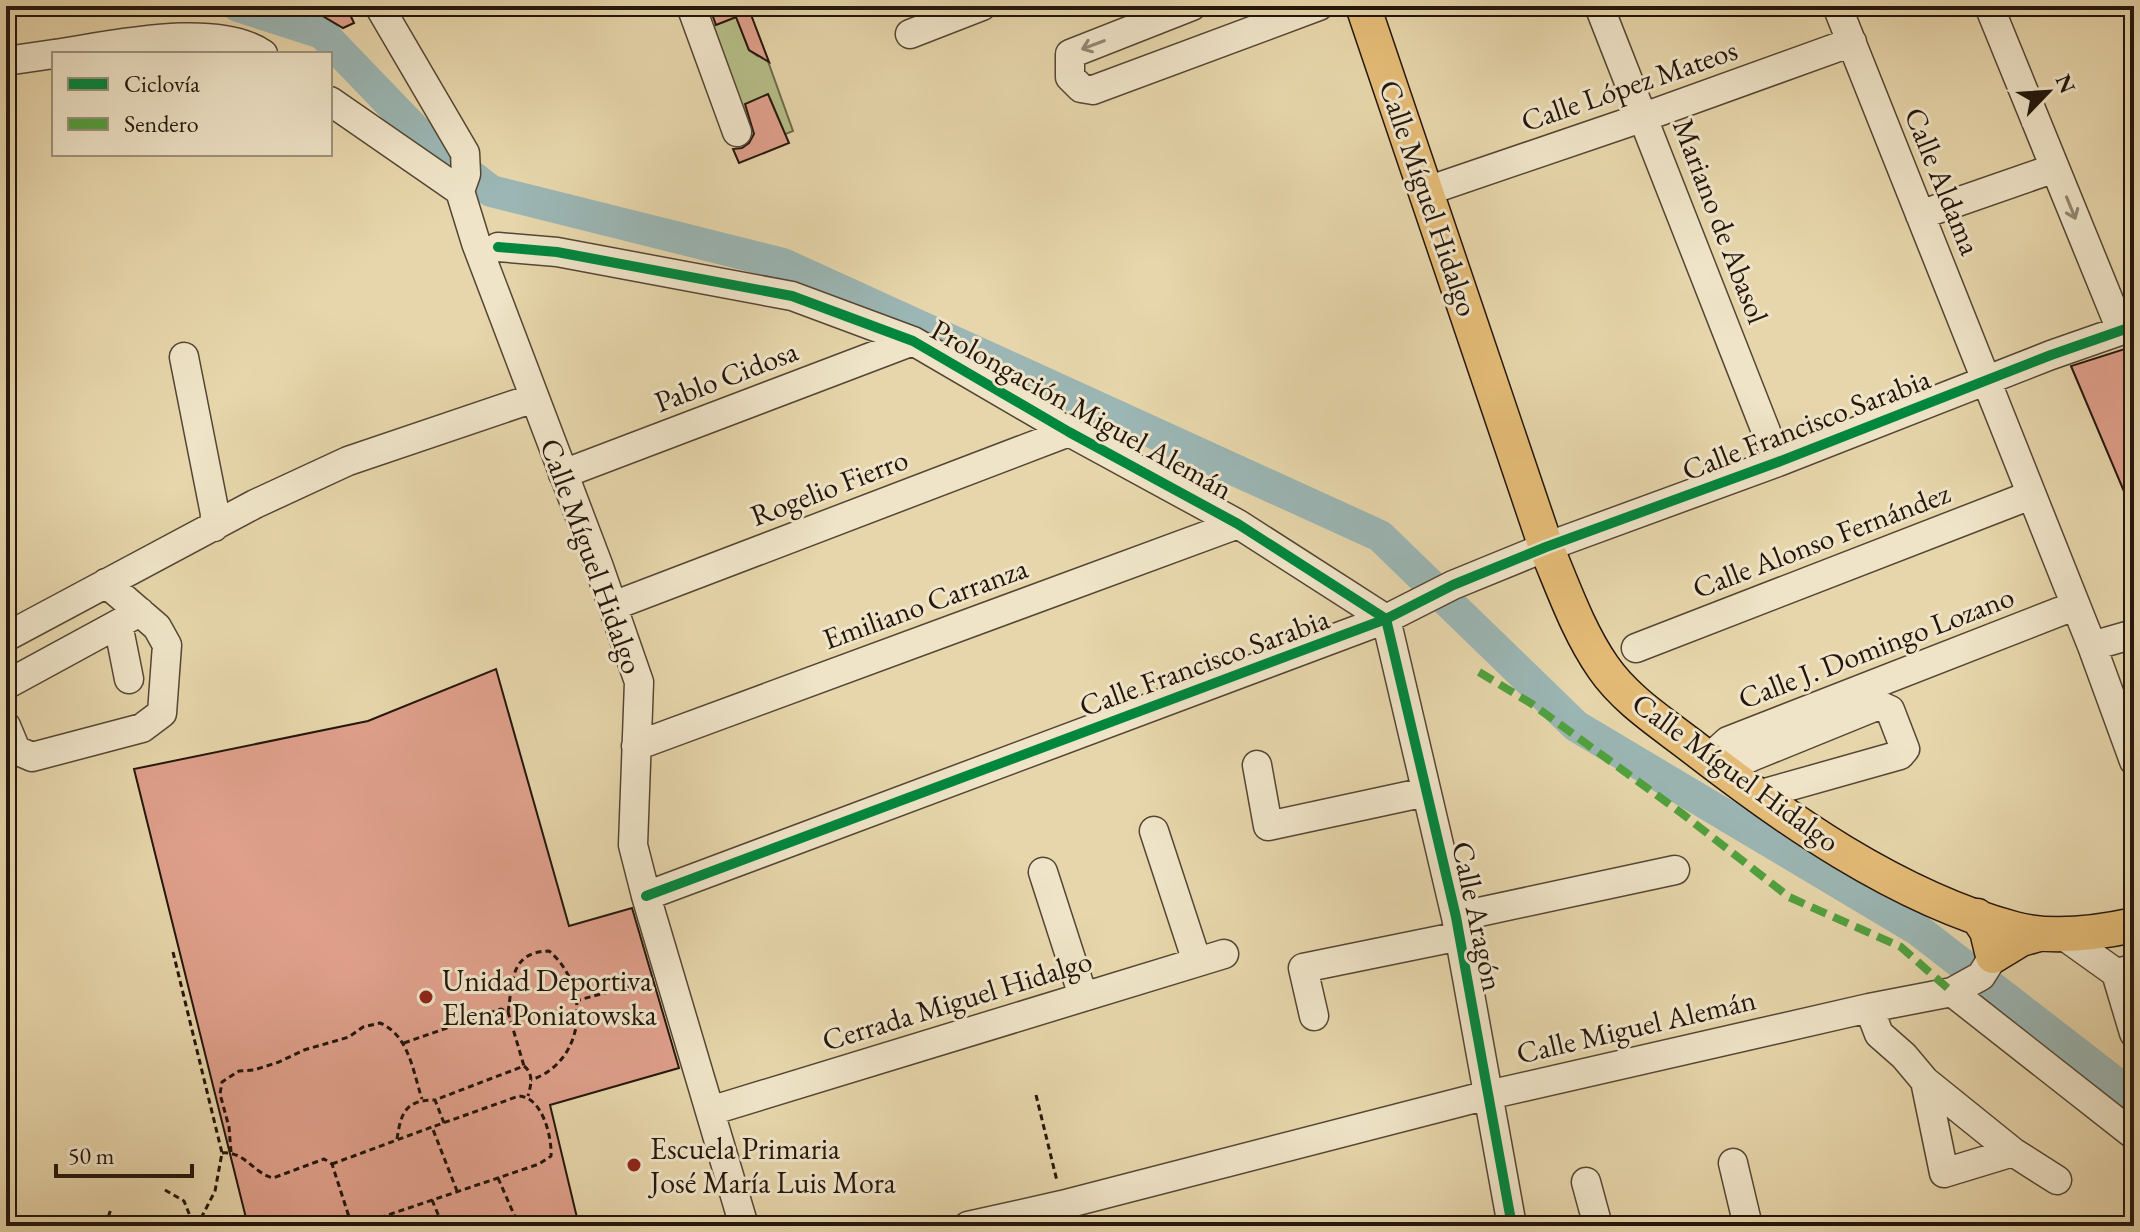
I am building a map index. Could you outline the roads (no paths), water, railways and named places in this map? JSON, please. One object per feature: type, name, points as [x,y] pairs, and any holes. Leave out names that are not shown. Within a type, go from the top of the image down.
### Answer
[{"type":"main road","name":"Calle Míguel Hidalgo","points":[[1363,6],[1546,547],[1582,630],[1604,668],[1627,695],[1758,795],[1869,868],[1940,903],[2038,932],[2095,931],[2134,925]]},
{"type":"main road","points":[[1977,916],[1987,931],[1992,960],[2021,939],[2038,932]]},
{"type":"street","name":"Calle Míguel Hidalgo","points":[[379,6],[465,153],[464,175],[476,243],[639,682],[633,845],[744,1226]]},
{"type":"street","points":[[691,6],[737,132]]},
{"type":"street","points":[[910,34],[982,6]]},
{"type":"street","points":[[1192,6],[1070,54],[1070,77],[1081,88],[1093,90],[1319,6]]},
{"type":"street","name":"Mariano de Abasol","points":[[1599,6],[1778,462]]},
{"type":"street","name":"Calle Aldama","points":[[1837,6],[2092,646],[2134,761]]},
{"type":"street","points":[[1989,6],[2055,168],[2128,328]]},
{"type":"street","points":[[68,52],[175,37],[228,40],[260,52]]},
{"type":"street","name":"Calle López Mateos","points":[[1427,191],[1852,42]]},
{"type":"street","points":[[6,61],[52,54]]},
{"type":"street","points":[[332,102],[464,175]]},
{"type":"street","points":[[1920,215],[2055,168]]},
{"type":"street","name":"Prolongación Miguel Alemán","points":[[498,247],[557,252],[792,296],[913,341],[1394,615]]},
{"type":"street","name":"Calle Francisco Sarabia","points":[[646,896],[1394,615],[1453,585],[1546,547],[2128,328]]},
{"type":"street","name":"Pablo Cidosa","points":[[563,474],[913,341]]},
{"type":"street","points":[[184,357],[215,514],[214,527]]},
{"type":"street","points":[[6,637],[255,504],[348,461],[534,398]]},
{"type":"street","name":"Rogelio Fierro","points":[[613,606],[1069,432]]},
{"type":"street","name":"Calle Alonso Fernández","points":[[1636,648],[2031,495]]},
{"type":"street","name":"Emiliano Carranza","points":[[636,746],[1238,524]]},
{"type":"street","points":[[106,583],[129,618],[129,679]]},
{"type":"street","name":"Calle J. Domingo Lozano","points":[[1716,765],[1728,741],[2074,606]]},
{"type":"street","name":"Calle Aragón","points":[[1394,615],[1426,792],[1458,927],[1512,1226]]},
{"type":"street","points":[[6,685],[129,618],[157,627],[167,645],[162,713],[142,728],[32,757],[16,750],[6,726]]},
{"type":"street","points":[[2092,646],[2134,634]]},
{"type":"street","points":[[1716,765],[1751,757],[1879,705],[1890,710],[1905,749],[1900,755],[1758,795]]},
{"type":"street","points":[[1257,765],[1268,826],[1426,792]]},
{"type":"street","name":"Cerrada Miguel Hidalgo","points":[[710,1111],[1210,958],[1154,831]]},
{"type":"street","points":[[1314,1016],[1303,968],[1675,870]]},
{"type":"street","points":[[1043,872],[1083,996]]},
{"type":"street","points":[[2038,932],[2125,971],[2134,1033]]},
{"type":"street","points":[[1992,960],[1981,976],[1961,988],[2134,1135]]},
{"type":"street","name":"Calle Miguel Alemán","points":[[968,1226],[1065,1215],[1488,1095],[1961,988]]},
{"type":"street","points":[[1869,1008],[1879,1034],[1904,1056],[1925,1081],[2013,1152],[2057,1180]]},
{"type":"street","points":[[1925,1081],[1944,1173],[2013,1152]]},
{"type":"street","points":[[1733,1163],[1748,1226]]},
{"type":"street","points":[[1586,1182],[1598,1226]]},
{"type":"waterway","points":[[238,6],[322,33],[426,141],[491,191],[783,264],[1380,536],[1576,726],[1918,930],[2134,1097]]},
{"type":"place","name":"Unidad Deportiva Elena Poniatowska","points":[[426,997]]},
{"type":"place","name":"Escuela Primaria José María Luis Mora","points":[[634,1165]]}]
